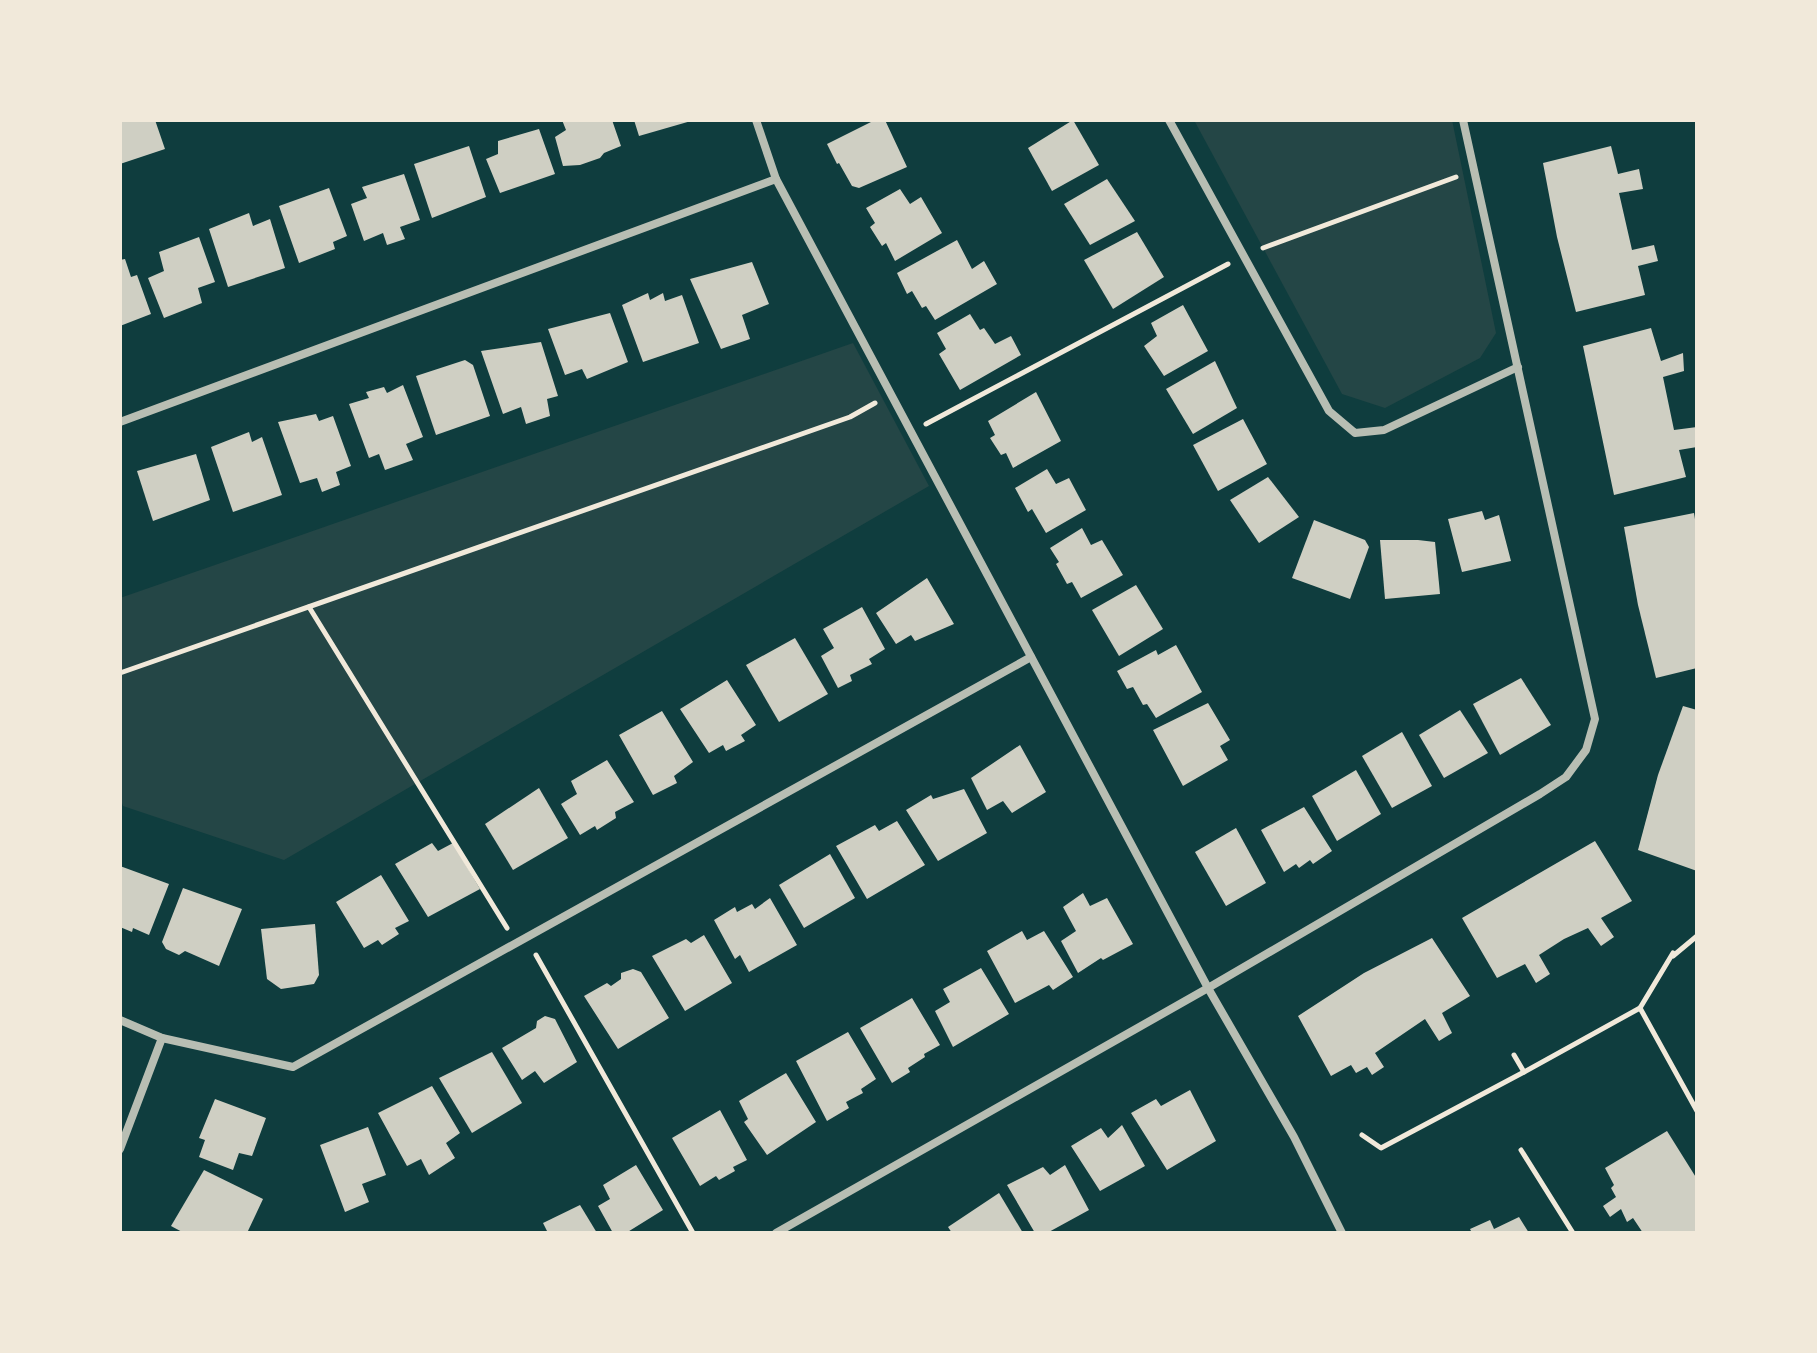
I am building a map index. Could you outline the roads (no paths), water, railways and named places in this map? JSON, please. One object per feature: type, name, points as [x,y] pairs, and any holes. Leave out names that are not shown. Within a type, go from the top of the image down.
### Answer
[{"type":"street","points":[[756,120],[776,179],[1208,988],[1294,1137],[1342,1233]]},
{"type":"street","points":[[1169,120],[1329,411],[1355,433],[1384,430],[1518,367]]},
{"type":"street","points":[[776,1233],[1208,988],[1540,794],[1566,777],[1586,750],[1595,719],[1463,120]]},
{"type":"street","points":[[120,422],[776,179]]},
{"type":"street","points":[[120,1020],[162,1038],[293,1067],[1031,657]]},
{"type":"street","points":[[120,1149],[162,1038]]}]
